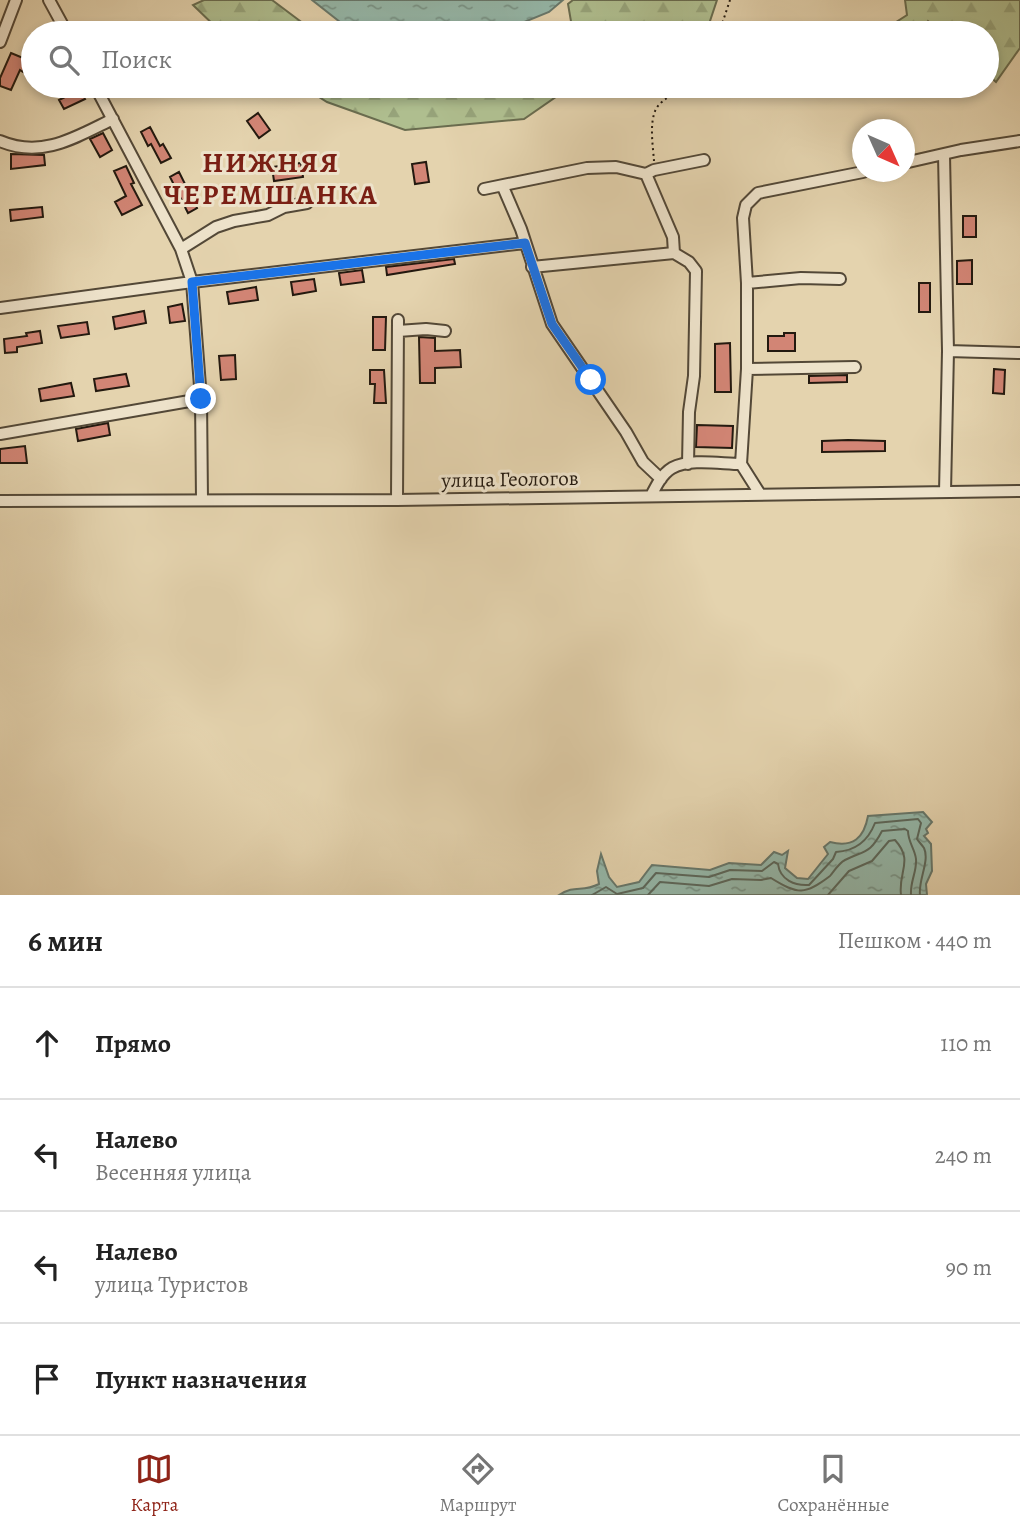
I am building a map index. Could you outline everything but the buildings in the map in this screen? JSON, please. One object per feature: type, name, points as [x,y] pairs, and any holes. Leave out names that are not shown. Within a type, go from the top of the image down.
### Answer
[{"type":"street","points":[[0,41],[16,0]]},
{"type":"street","points":[[49,0],[60,21]]},
{"type":"street","points":[[102,98],[181,249],[192,282],[201,399],[202,500]]},
{"type":"street","points":[[0,141],[15,147],[60,145],[113,119]]},
{"type":"street","points":[[915,161],[1020,141]]},
{"type":"street","points":[[944,155],[948,351],[946,492]]},
{"type":"street","points":[[484,189],[587,169],[616,167],[650,172],[704,160]]},
{"type":"street","points":[[650,172],[673,237],[674,253]]},
{"type":"street","points":[[760,494],[741,464],[747,369],[747,283],[743,218],[751,199],[758,193],[852,174]]},
{"type":"street","points":[[503,187],[522,229],[552,324],[626,432],[643,462],[661,479]]},
{"type":"street","points":[[181,249],[216,228],[234,221],[268,215],[284,207],[307,203]]},
{"type":"street","points":[[0,308],[192,282],[525,243]]},
{"type":"street","points":[[532,267],[674,253],[689,262],[696,271],[694,376],[689,412],[688,464]]},
{"type":"street","points":[[747,283],[802,278],[840,279]]},
{"type":"street","points":[[397,500],[398,326],[445,331]]},
{"type":"street","points":[[948,351],[1020,353]]},
{"type":"street","points":[[747,369],[855,368]]},
{"type":"street","points":[[0,434],[201,399]]},
{"type":"street","points":[[651,496],[671,468],[688,464],[741,464]]},
{"type":"street","name":"улица Геологов","points":[[0,501],[397,500],[1020,491]]},
{"type":"path","points":[[723,21],[730,0]]},
{"type":"path","points":[[650,172],[656,108],[668,98]]},
{"type":"green space","points":[[204,0],[272,0],[300,21],[210,21],[193,5]]},
{"type":"green space","points":[[573,0],[717,0],[710,21],[571,21],[568,4]]},
{"type":"green space","points":[[905,0],[1020,0],[1020,48],[999,78],[999,21],[898,21],[907,15]]},
{"type":"green space","points":[[321,98],[554,98],[524,119],[405,130]]},
{"type":"water","points":[[312,0],[563,0],[549,12],[527,21],[339,21]]},
{"type":"water","points":[[923,812],[932,822],[924,836],[931,844],[932,871],[926,884],[927,895],[559,895],[599,884],[597,871],[601,854],[609,877],[617,887],[639,882],[652,865],[710,870],[729,863],[761,865],[774,852],[782,855],[788,851],[785,868],[797,878],[808,879],[828,854],[824,847],[830,842],[845,844],[856,840],[864,830],[868,816]]},
{"type":"district","name":"НИЖНЯЯ ЧЕРЕМШАНКА","points":[[271,178]]},
{"type":"route","points":[[201,399],[192,282],[525,243],[552,324],[591,380]]}]
